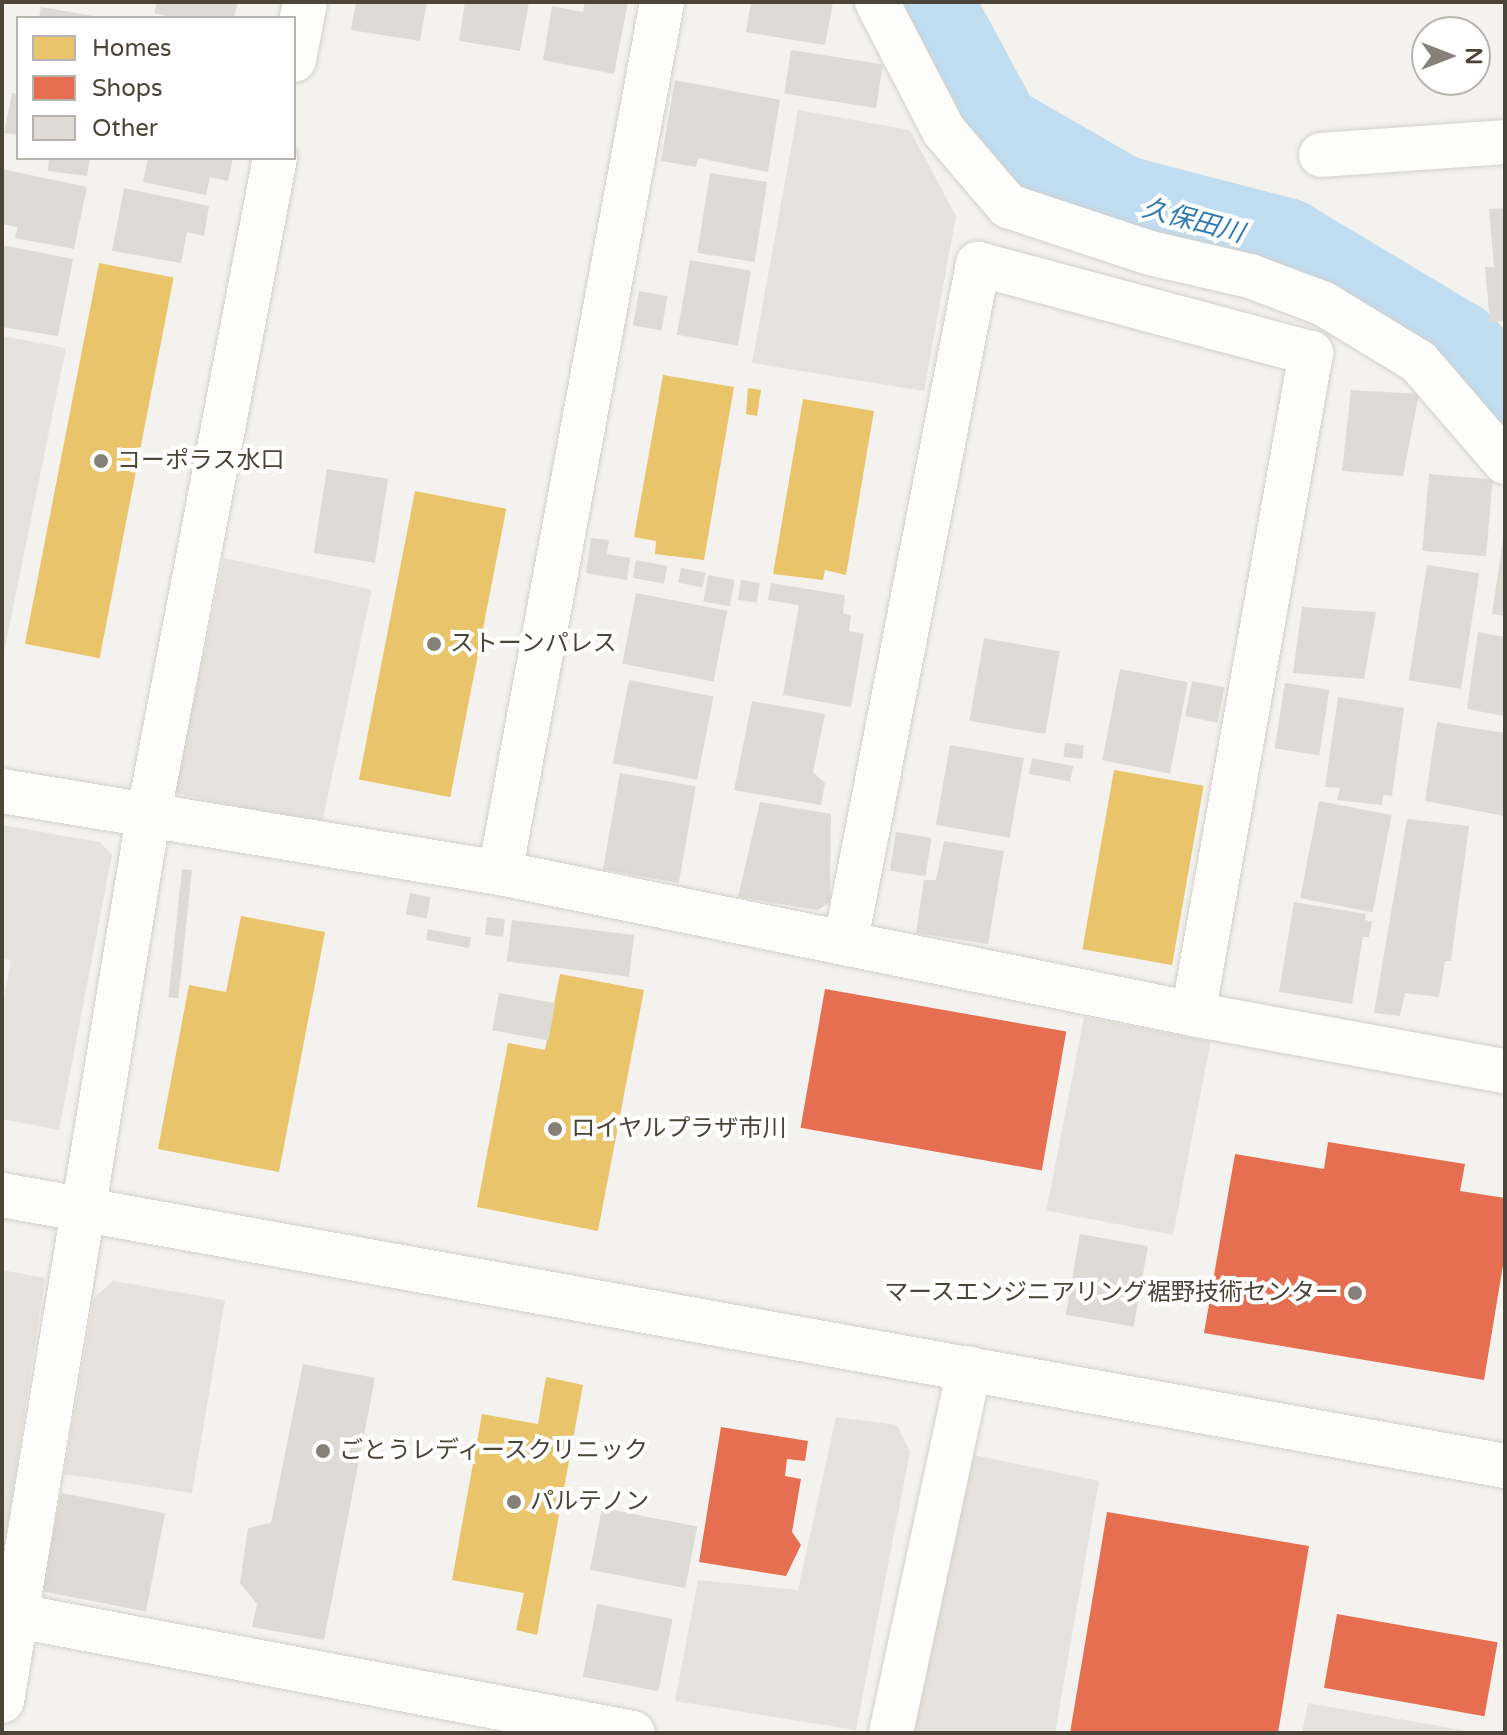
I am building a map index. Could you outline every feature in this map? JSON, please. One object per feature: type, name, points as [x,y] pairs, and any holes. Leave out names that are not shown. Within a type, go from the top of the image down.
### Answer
[{"type":"street","points":[[296,49],[305,2]]},
{"type":"street","points":[[500,873],[662,2]]},
{"type":"street","points":[[877,2],[944,131],[1008,206],[1150,253],[1250,276],[1324,304],[1419,362],[1505,462]]},
{"type":"street","points":[[1321,155],[1505,142]]},
{"type":"street","points":[[2,1701],[10,1614],[86,1209],[148,818],[275,160]]},
{"type":"street","points":[[846,940],[978,264],[1311,353]]},
{"type":"street","points":[[1193,1014],[1311,353],[1324,304]]},
{"type":"street","points":[[2,791],[148,818],[500,873],[846,940],[1193,1014],[1505,1071]]},
{"type":"street","points":[[2,1195],[1505,1466]]},
{"type":"street","points":[[891,1733],[969,1368]]},
{"type":"street","points":[[10,1614],[633,1733]]},
{"type":"shaded area","points":[[798,110],[910,130],[956,216],[924,391],[752,363]]},
{"type":"shaded area","points":[[2,336],[66,348],[2,662]]},
{"type":"shaded area","points":[[224,558],[372,589],[322,824],[174,793]]},
{"type":"shaded area","points":[[2,825],[100,842],[112,855],[59,1130],[2,1119],[2,1007],[11,961],[2,958]]},
{"type":"shaded area","points":[[1084,1017],[1211,1042],[1173,1235],[1046,1210]]},
{"type":"shaded area","points":[[2,1270],[45,1278],[2,1563]]},
{"type":"shaded area","points":[[113,1281],[225,1300],[192,1493],[64,1474],[94,1298]]},
{"type":"shaded area","points":[[836,1417],[897,1425],[910,1452],[856,1730],[675,1701],[698,1580],[798,1590]]},
{"type":"shaded area","points":[[969,1454],[1099,1481],[1055,1733],[912,1733]]},
{"type":"shaded area","points":[[1308,1703],[1479,1733],[1302,1733]]},
{"type":"building: Homes","name":"コーポラス水口","points":[[99,263],[174,278],[100,658],[25,644]]},
{"type":"building: Homes","points":[[663,375],[734,387],[704,560],[655,554],[656,541],[634,537]]},
{"type":"building: Homes","points":[[748,388],[761,390],[757,416],[746,414]]},
{"type":"building: Homes","points":[[803,399],[874,411],[846,575],[825,570],[823,580],[773,574]]},
{"type":"building: Homes","name":"ストーンパレス","points":[[415,491],[506,509],[450,797],[359,780]]},
{"type":"building: Homes","points":[[1114,770],[1204,786],[1172,965],[1082,949]]},
{"type":"building: Homes","points":[[241,916],[325,932],[279,1172],[158,1149],[189,985],[226,992]]},
{"type":"building: Homes","name":"ロイヤルプラザ市川","points":[[560,974],[644,990],[598,1231],[477,1207],[508,1043],[545,1050]]},
{"type":"building: Homes","name":"パルテノン","points":[[546,1377],[583,1385],[537,1635],[516,1630],[524,1593],[452,1580],[482,1414],[538,1424]]},
{"type":"building: Shops","points":[[825,989],[1066,1032],[1042,1170],[801,1128]]},
{"type":"building: Shops","name":"マースエンジニアリング裾野技術センター","points":[[1328,1142],[1465,1164],[1460,1191],[1505,1198],[1505,1253],[1484,1380],[1204,1333],[1235,1154],[1324,1169]]},
{"type":"building: Shops","points":[[721,1427],[808,1441],[805,1461],[787,1459],[785,1476],[801,1479],[792,1532],[801,1545],[786,1576],[699,1562]]},
{"type":"building: Shops","points":[[1107,1512],[1309,1546],[1278,1733],[1070,1733]]},
{"type":"building: Shops","points":[[1337,1614],[1498,1642],[1485,1716],[1324,1688]]},
{"type":"building: Other","points":[[157,2],[238,2],[234,16],[168,16],[154,13]]},
{"type":"building: Other","points":[[356,2],[427,2],[420,41],[351,30]]},
{"type":"building: Other","points":[[465,2],[529,2],[520,51],[459,41]]},
{"type":"building: Other","points":[[585,2],[628,2],[614,74],[543,60],[552,6],[583,12]]},
{"type":"building: Other","points":[[751,2],[833,2],[825,45],[746,32]]},
{"type":"building: Other","points":[[41,7],[93,16],[39,16]]},
{"type":"building: Other","points":[[791,50],[883,65],[876,108],[784,93]]},
{"type":"building: Other","points":[[675,80],[780,100],[768,172],[698,158],[696,167],[661,161]]},
{"type":"building: Other","points":[[12,93],[16,94],[16,135],[4,133]]},
{"type":"building: Other","points":[[49,160],[90,160],[87,176],[48,171]]},
{"type":"building: Other","points":[[148,160],[233,160],[228,181],[210,177],[206,195],[143,182]]},
{"type":"building: Other","points":[[2,169],[87,187],[74,249],[15,238],[18,227],[2,224]]},
{"type":"building: Other","points":[[710,173],[767,182],[755,262],[697,253]]},
{"type":"building: Other","points":[[124,188],[209,206],[204,236],[187,232],[181,263],[112,251]]},
{"type":"building: Other","points":[[1505,208],[1505,321],[1490,323],[1485,267],[1494,267],[1489,209]]},
{"type":"building: Other","points":[[2,245],[73,259],[58,336],[2,327]]},
{"type":"building: Other","points":[[690,260],[751,271],[738,346],[677,335]]},
{"type":"building: Other","points":[[639,291],[668,296],[661,331],[633,325]]},
{"type":"building: Other","points":[[1351,390],[1419,394],[1403,476],[1342,471]]},
{"type":"building: Other","points":[[327,469],[388,479],[375,563],[314,553]]},
{"type":"building: Other","points":[[1429,474],[1493,480],[1486,556],[1422,551]]},
{"type":"building: Other","points":[[591,538],[609,540],[607,554],[630,558],[627,580],[586,573]]},
{"type":"building: Other","points":[[1505,540],[1505,616],[1492,614]]},
{"type":"building: Other","points":[[636,560],[667,566],[664,584],[633,578]]},
{"type":"building: Other","points":[[1427,565],[1479,573],[1461,689],[1409,681]]},
{"type":"building: Other","points":[[681,568],[706,573],[703,587],[678,583]]},
{"type":"building: Other","points":[[708,575],[735,580],[730,606],[703,602]]},
{"type":"building: Other","points":[[741,580],[760,583],[757,603],[738,600]]},
{"type":"building: Other","points":[[771,583],[845,595],[843,613],[851,616],[849,631],[864,634],[851,707],[783,695],[799,605],[768,600]]},
{"type":"building: Other","points":[[636,593],[727,611],[714,681],[622,664]]},
{"type":"building: Other","points":[[1302,607],[1376,612],[1364,679],[1293,673]]},
{"type":"building: Other","points":[[1478,632],[1505,637],[1505,716],[1467,709]]},
{"type":"building: Other","points":[[984,638],[1060,651],[1045,734],[969,721]]},
{"type":"building: Other","points":[[1120,669],[1188,682],[1170,773],[1102,760]]},
{"type":"building: Other","points":[[629,680],[713,696],[697,780],[613,763]]},
{"type":"building: Other","points":[[1192,681],[1224,687],[1218,723],[1185,716]]},
{"type":"building: Other","points":[[1285,683],[1329,690],[1319,755],[1275,748]]},
{"type":"building: Other","points":[[1338,697],[1404,708],[1392,796],[1383,795],[1382,805],[1337,800],[1340,788],[1325,787]]},
{"type":"building: Other","points":[[752,701],[825,714],[813,772],[825,783],[821,805],[734,790]]},
{"type":"building: Other","points":[[1437,722],[1505,733],[1505,816],[1425,801]]},
{"type":"building: Other","points":[[1065,743],[1084,745],[1082,759],[1064,757]]},
{"type":"building: Other","points":[[950,745],[1024,758],[1010,838],[936,825]]},
{"type":"building: Other","points":[[1032,758],[1073,766],[1070,782],[1029,774]]},
{"type":"building: Other","points":[[620,773],[696,786],[679,883],[603,870]]},
{"type":"building: Other","points":[[1319,801],[1392,815],[1373,912],[1300,898]]},
{"type":"building: Other","points":[[760,802],[831,814],[830,902],[818,910],[738,897]]},
{"type":"building: Other","points":[[1407,819],[1469,826],[1451,961],[1445,961],[1439,997],[1405,993],[1400,1016],[1374,1013]]},
{"type":"building: Other","points":[[896,832],[932,838],[925,876],[890,871]]},
{"type":"building: Other","points":[[944,841],[1004,851],[988,944],[916,933],[924,880],[936,880]]},
{"type":"building: Other","points":[[182,869],[192,870],[178,998],[169,997]]},
{"type":"building: Other","points":[[410,893],[431,897],[426,919],[406,915]]},
{"type":"building: Other","points":[[1294,902],[1366,914],[1365,920],[1372,922],[1369,937],[1363,937],[1352,1004],[1279,992]]},
{"type":"building: Other","points":[[487,917],[505,919],[503,937],[485,935]]},
{"type":"building: Other","points":[[512,920],[634,935],[629,977],[507,962]]},
{"type":"building: Other","points":[[428,929],[471,937],[469,948],[426,940]]},
{"type":"building: Other","points":[[499,993],[555,1003],[549,1040],[492,1030]]},
{"type":"building: Other","points":[[1080,1234],[1148,1246],[1134,1327],[1066,1315]]},
{"type":"building: Other","name":"ごとうレディースクリニック","points":[[303,1364],[375,1378],[324,1640],[252,1627],[257,1604],[240,1583],[248,1528],[271,1523]]},
{"type":"building: Other","points":[[61,1493],[165,1513],[146,1611],[42,1591]]},
{"type":"building: Other","points":[[602,1508],[697,1527],[685,1588],[590,1570]]},
{"type":"building: Other","points":[[597,1604],[673,1619],[658,1691],[583,1677]]},
{"type":"waterway","name":"久保田川","points":[[926,2],[995,130],[1120,202],[1285,245],[1457,348],[1505,398]]},
{"type":"place","name":"コーポラス水口","points":[[101,461]]},
{"type":"place","name":"ストーンパレス","points":[[434,644]]},
{"type":"place","name":"ロイヤルプラザ市川","points":[[555,1129]]},
{"type":"place","name":"マースエンジニアリング裾野技術センター","points":[[1355,1293]]},
{"type":"place","name":"ごとうレディースクリニック","points":[[323,1451]]},
{"type":"place","name":"パルテノン","points":[[514,1502]]}]
